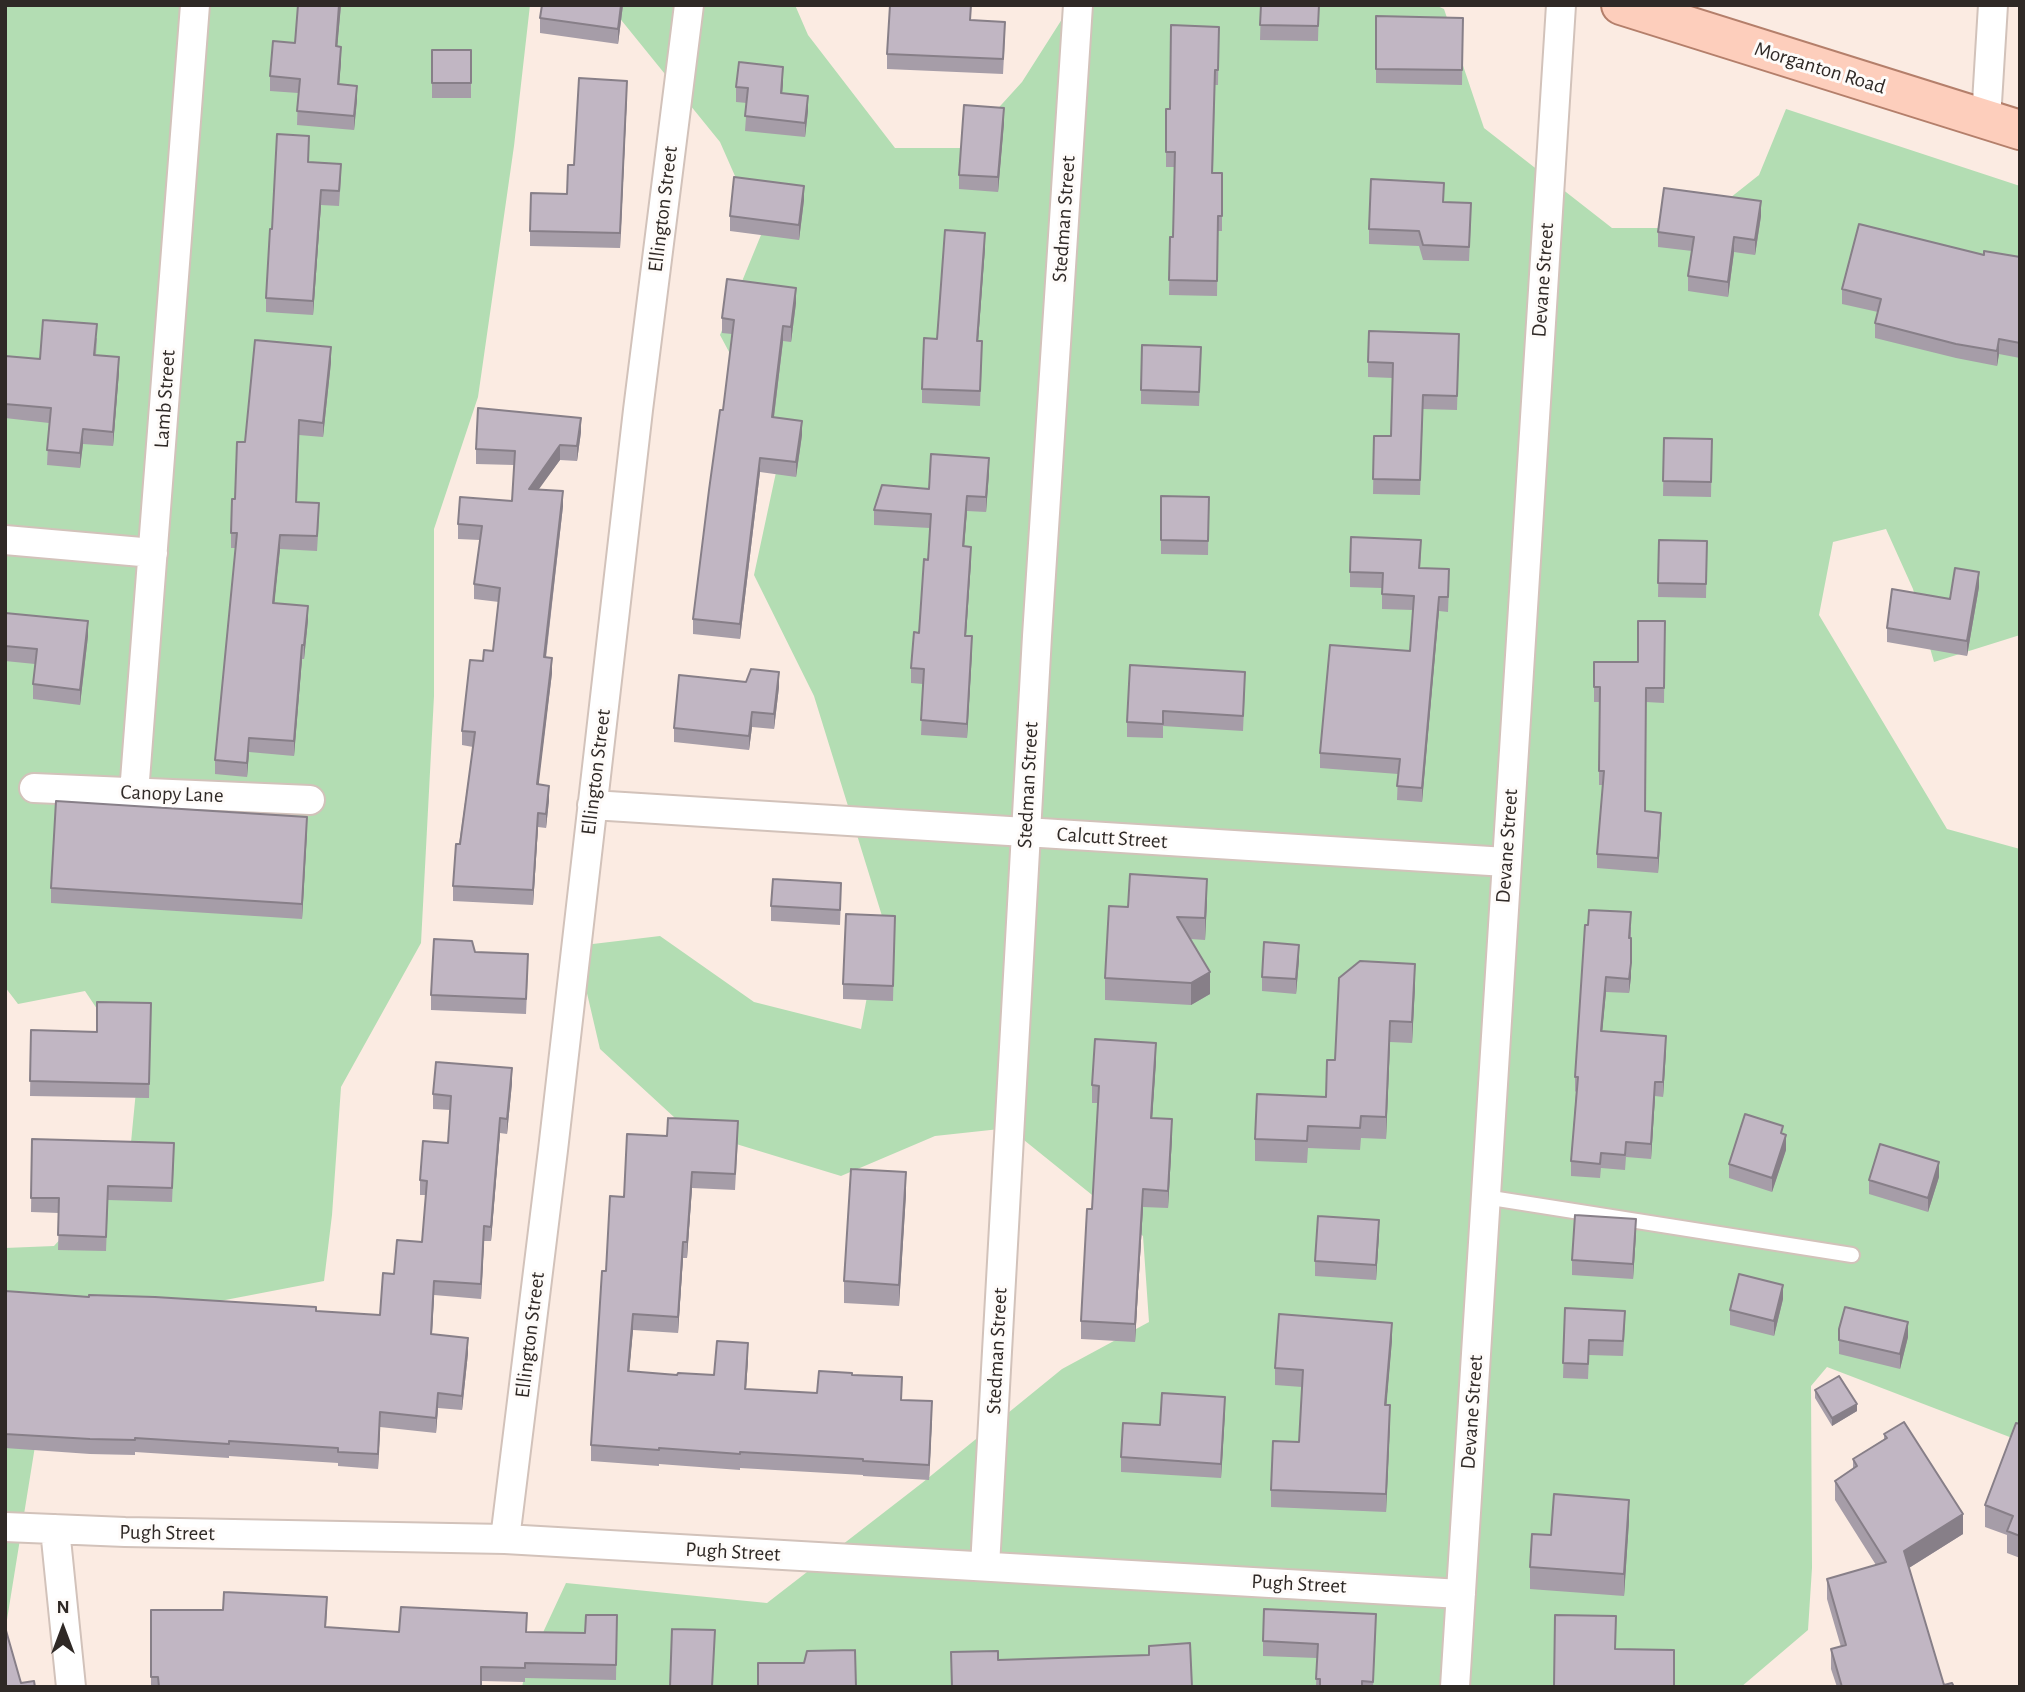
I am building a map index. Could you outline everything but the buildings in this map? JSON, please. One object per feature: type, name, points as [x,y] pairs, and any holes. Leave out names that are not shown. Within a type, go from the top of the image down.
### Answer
[{"type":"main road","name":"Morganton Road","points":[[1621,5],[2003,125]]},
{"type":"street","name":"Lamb Street","points":[[134,793],[195,5]]},
{"type":"street","name":"Ellington Street","points":[[505,1539],[638,410],[689,5]]},
{"type":"street","name":"Stedman Street","points":[[985,1566],[1026,832],[1078,5]]},
{"type":"street","name":"Devane Street","points":[[1455,1687],[1561,5]]},
{"type":"street","points":[[1993,5],[2003,125]]},
{"type":"street","points":[[5,540],[153,553]]},
{"type":"street","name":"Canopy Lane","points":[[34,788],[310,800]]},
{"type":"street","name":"Calcutt Street","points":[[592,805],[1506,862]]},
{"type":"street","name":"Pugh Street","points":[[5,1527],[505,1539],[1461,1594]]},
{"type":"street","points":[[55,1529],[71,1687]]},
{"type":"lane","points":[[1485,1197],[1852,1255]]},
{"type":"green space","points":[[5,5],[530,5],[514,146],[478,397],[434,529],[434,696],[421,943],[341,1087],[332,1215],[324,1281],[116,1321],[36,1440],[5,1632],[5,1248],[54,1246],[129,1163],[138,1070],[85,991],[18,1004],[5,987]]},
{"type":"green space","points":[[609,5],[795,5],[808,35],[895,148],[962,148],[1022,82],[1071,5],[1435,5],[1444,9],[1484,128],[1612,228],[1692,228],[1759,175],[1786,109],[2020,186],[2020,635],[1934,662],[1913,589],[1886,529],[1833,542],[1819,615],[1947,829],[2020,849],[2020,1441],[1827,1367],[1811,1386],[1812,1568],[1808,1630],[1741,1687],[522,1687],[526,1669],[566,1583],[767,1603],[922,1483],[1062,1369],[1149,1322],[1143,1236],[1009,1128],[935,1136],[841,1176],[687,1129],[600,1049],[576,946],[660,936],[754,1002],[861,1029],[882,916],[814,696],[754,575],[781,449],[720,335],[761,235],[720,142]]}]
